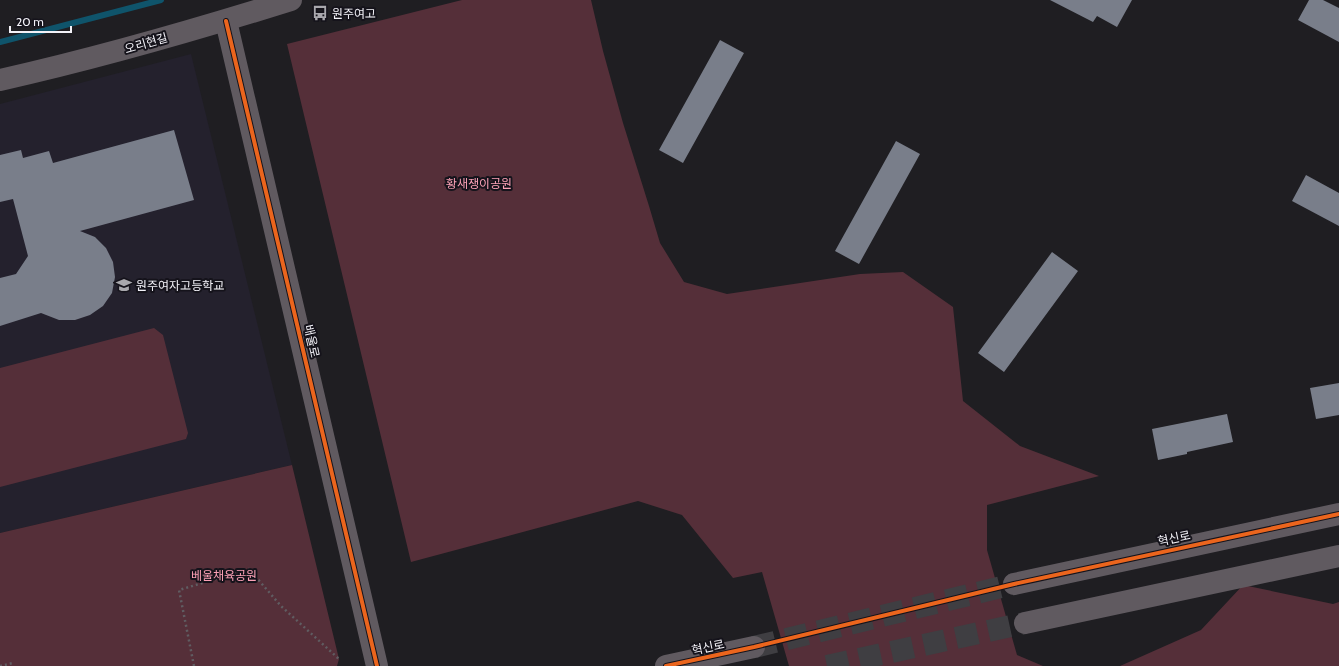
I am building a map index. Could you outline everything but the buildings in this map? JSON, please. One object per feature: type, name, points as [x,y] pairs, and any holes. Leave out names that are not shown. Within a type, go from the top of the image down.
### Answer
[{"type":"street","name":"오리현길","points":[[0,80],[70,64],[226,21],[291,0]]},
{"type":"street","name":"배울로","points":[[226,21],[377,666]]},
{"type":"street","name":"혁신로","points":[[1014,584],[1339,514]]},
{"type":"street","points":[[1025,623],[1339,556]]},
{"type":"street","name":"혁신로","points":[[666,666],[754,647]]},
{"type":"path","points":[[194,666],[179,590],[249,569],[281,606],[339,659]]},
{"type":"path","points":[[0,666],[13,664]]},
{"type":"shaded area","name":"원주여자고등학교","points":[[191,54],[292,465],[0,533],[0,104]]},
{"type":"green space","name":"황새쟁이공원","points":[[462,0],[591,0],[603,51],[623,123],[660,243],[684,282],[727,294],[860,274],[903,272],[953,307],[963,401],[1020,446],[1099,476],[987,505],[987,550],[1017,655],[1043,666],[789,666],[762,572],[733,578],[682,515],[638,501],[411,562],[287,44]]},
{"type":"green space","points":[[154,328],[163,335],[188,433],[186,439],[0,487],[0,368]]},
{"type":"green space","name":"베울채육공원","points":[[292,465],[339,659],[337,666],[0,666],[0,533]]},
{"type":"green space","points":[[1243,585],[1333,604],[1339,602],[1339,666],[1120,666],[1201,630]]},
{"type":"waterway","points":[[0,42],[161,0]]},
{"type":"tunnel","points":[[754,647],[1014,584]]},
{"type":"tunnel","points":[[827,666],[1025,623]]},
{"type":"cycle path","points":[[226,21],[377,666]]},
{"type":"cycle path","points":[[666,666],[754,647],[1014,584],[1339,514]]},
{"type":"place","name":"원주여고","points":[[320,13]]},
{"type":"place","name":"원주여자고등학교","points":[[124,285]]}]
